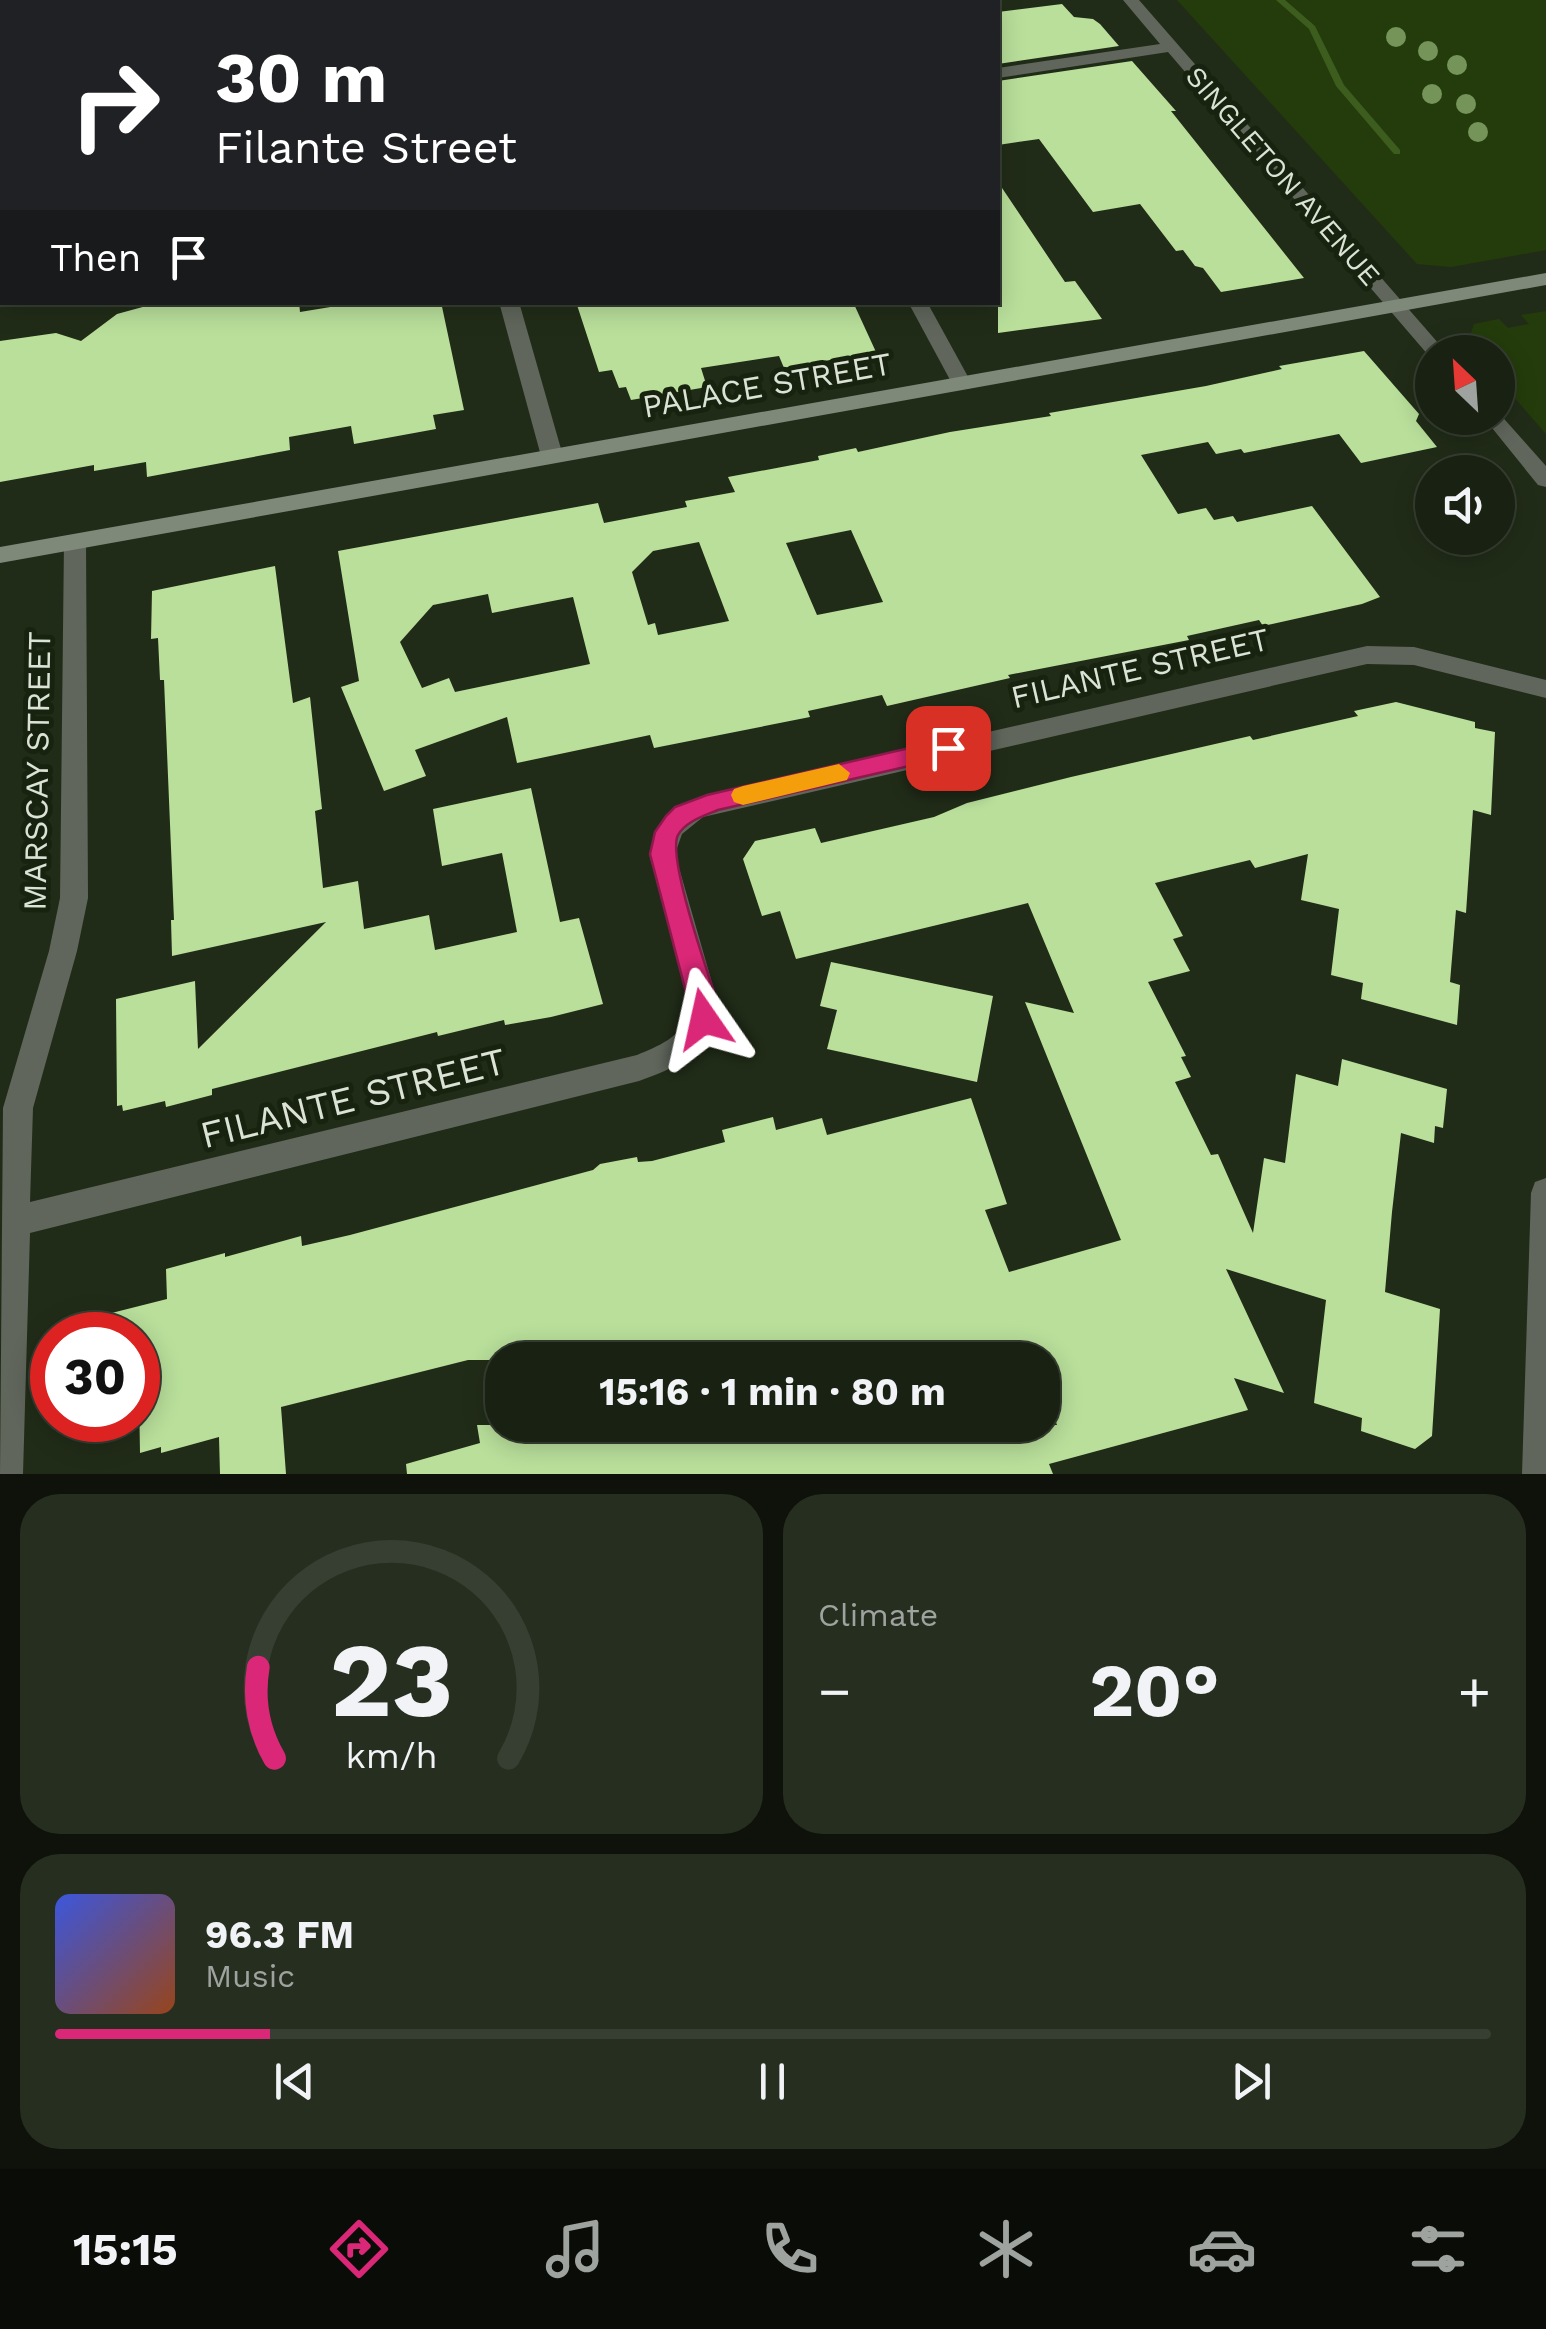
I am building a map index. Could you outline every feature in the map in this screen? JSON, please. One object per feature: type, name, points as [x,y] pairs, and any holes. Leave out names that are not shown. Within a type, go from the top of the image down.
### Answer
[{"type":"street","name":"SINGLETON AVENUE","points":[[1130,0],[1421,335]]},
{"type":"street","points":[[1000,73],[1171,47]]},
{"type":"street","name":"PALACE STREET","points":[[0,555],[1546,279]]},
{"type":"street","points":[[510,305],[552,456]]},
{"type":"street","points":[[918,305],[962,384]]},
{"type":"street","points":[[1508,435],[1546,480]]},
{"type":"street","name":"MARSCAY STREET","points":[[6,1474],[18,1108],[27,1058],[69,936],[74,898],[75,542]]},
{"type":"street","name":"FILANTE STREET","points":[[15,1222],[638,1068],[678,1051],[709,1032],[662,854],[667,832],[684,814],[697,808],[1367,655],[1414,656],[1546,689]]},
{"type":"street","points":[[1540,1474],[1546,1193]]},
{"type":"green space","points":[[1177,0],[1546,0],[1546,250],[1451,267],[1417,264]]},
{"type":"green space","points":[[1546,311],[1546,434],[1515,398],[1515,335],[1470,335],[1474,324],[1499,319],[1508,328],[1529,324],[1521,315]]},
{"type":"building","points":[[1062,4],[1074,17],[1093,19],[1100,24],[1119,46],[1000,64],[1000,12]]},
{"type":"building","points":[[1132,61],[1176,111],[1171,111],[1304,278],[1221,292],[1203,268],[1195,266],[1183,250],[1176,251],[1140,204],[1093,212],[1039,139],[1000,145],[1000,81]]},
{"type":"building","points":[[1000,185],[1065,282],[1075,281],[1102,319],[998,333]]},
{"type":"building","points":[[150,305],[299,305],[300,312],[343,305],[442,305],[464,410],[433,415],[436,429],[354,444],[351,426],[289,437],[290,450],[147,477],[146,462],[94,471],[94,465],[0,482],[0,341],[56,333],[81,341],[117,314]]},
{"type":"building","points":[[577,305],[854,305],[876,352],[784,368],[779,356],[701,368],[707,387],[631,400],[626,387],[619,388],[612,370],[599,372]]},
{"type":"building","points":[[1364,351],[1415,409],[1415,435],[1427,435],[1437,447],[1361,463],[1339,434],[1244,453],[1241,449],[1216,454],[1208,442],[1141,455],[1178,514],[1206,508],[1214,520],[1233,516],[1237,522],[1312,506],[1380,597],[1362,604],[1263,626],[1259,620],[1187,636],[1189,640],[1008,675],[1010,678],[887,706],[882,695],[808,711],[810,717],[654,748],[650,735],[517,763],[507,717],[415,750],[426,776],[384,791],[341,687],[359,681],[338,551],[598,503],[604,523],[687,507],[685,501],[735,492],[728,477],[819,460],[818,456],[1051,416],[1049,413],[1282,369],[1279,366]],"holes":[[[851,530],[883,602],[817,615],[786,543]],[[699,542],[729,621],[658,635],[655,623],[648,625],[632,572],[653,551]],[[488,594],[492,613],[573,597],[590,664],[455,692],[449,678],[422,688],[400,642],[433,605]]]},
{"type":"building","points":[[275,566],[293,703],[310,697],[322,809],[315,811],[323,888],[358,881],[364,929],[429,915],[435,950],[517,932],[502,853],[442,866],[433,809],[531,788],[560,922],[579,918],[603,1004],[505,1025],[504,1020],[438,1036],[437,1032],[212,1089],[212,1095],[166,1107],[165,1101],[123,1111],[122,1105],[117,1106],[116,999],[195,981],[198,1049],[326,922],[172,956],[174,920],[164,680],[160,680],[158,638],[151,639],[152,591]]},
{"type":"building","points":[[1396,702],[1475,722],[1475,728],[1495,732],[1491,815],[1473,810],[1466,913],[1456,910],[1450,982],[1460,985],[1457,1025],[1361,999],[1363,983],[1331,975],[1339,909],[1301,900],[1308,854],[1255,868],[1250,860],[1155,883],[1183,936],[1173,939],[1190,971],[1148,982],[1186,1056],[1181,1057],[1191,1077],[1175,1082],[1211,1155],[1218,1154],[1253,1233],[1264,1158],[1285,1163],[1296,1074],[1338,1086],[1342,1059],[1447,1089],[1443,1128],[1435,1126],[1434,1143],[1401,1133],[1392,1212],[1385,1292],[1440,1309],[1432,1436],[1415,1449],[1361,1431],[1362,1418],[1314,1403],[1326,1300],[1226,1269],[1284,1393],[1234,1378],[1248,1410],[1049,1464],[1053,1474],[407,1474],[406,1464],[480,1443],[477,1425],[485,1425],[485,1442],[1060,1442],[1060,1342],[485,1342],[485,1360],[468,1360],[281,1407],[286,1474],[220,1474],[219,1437],[161,1453],[161,1447],[140,1453],[140,1442],[160,1442],[160,1312],[116,1312],[167,1299],[166,1269],[301,1236],[302,1246],[350,1235],[593,1170],[600,1164],[637,1157],[638,1162],[652,1161],[725,1142],[722,1130],[773,1117],[776,1130],[822,1118],[827,1135],[971,1098],[1007,1204],[985,1210],[1009,1272],[1121,1240],[1025,1002],[1074,1013],[1028,903],[796,959],[780,911],[762,916],[743,859],[755,841],[815,828],[821,843],[934,817],[967,803],[1071,777],[1358,716],[1354,711]]},
{"type":"building","points":[[831,962],[993,996],[977,1082],[827,1049],[837,1010],[820,1006]]},
{"type":"waterway","points":[[1280,0],[1312,28],[1340,86],[1397,152]]},
{"type":"slow traffic","points":[[743,795],[839,773]]},
{"type":"route","points":[[704,1019],[703,998],[662,854],[667,832],[674,823],[684,814],[715,802],[948,748]]}]
